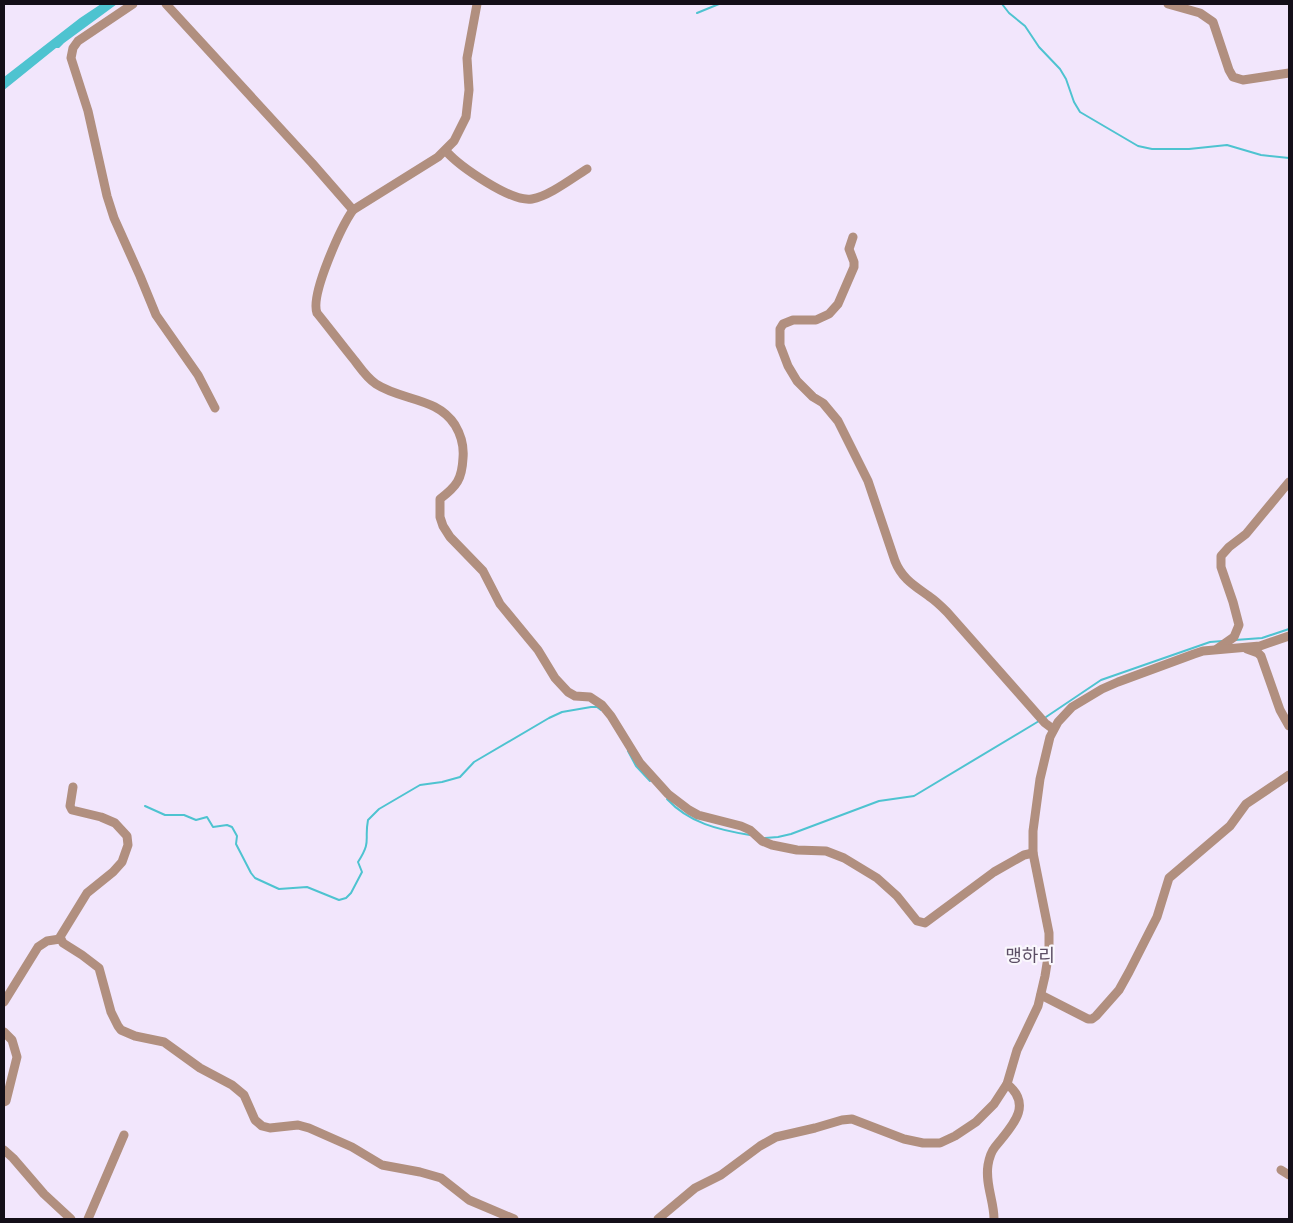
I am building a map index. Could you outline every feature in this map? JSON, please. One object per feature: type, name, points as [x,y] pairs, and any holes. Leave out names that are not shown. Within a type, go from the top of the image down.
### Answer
[{"type":"street","points":[[133,4],[78,41],[73,48],[71,58],[88,111],[107,196],[121,237],[156,314],[198,375],[215,408]]},
{"type":"street","points":[[166,4],[353,210]]},
{"type":"street","points":[[477,4],[467,58],[468,111],[458,136],[446,152],[353,210],[347,218],[326,265],[316,297],[317,313],[365,374],[376,384],[441,409],[448,415],[458,430],[463,455],[459,480],[456,486],[440,499],[439,511],[443,526],[450,537],[483,571],[500,604],[538,650],[562,686],[575,696],[590,697],[602,705],[640,763],[668,794],[694,813],[712,820],[741,826],[750,830],[762,841],[772,845],[797,850],[826,851],[844,858],[876,878],[897,896],[918,921],[922,923],[928,922],[961,895],[994,872],[1024,855],[1033,853]]},
{"type":"street","points":[[1168,4],[1200,14],[1213,22],[1233,77],[1243,80],[1289,73]]},
{"type":"street","points":[[446,152],[455,162],[487,183],[526,200],[548,193],[586,169]]},
{"type":"street","points":[[853,237],[848,249],[854,266],[838,304],[823,318],[816,320],[793,320],[783,324],[780,329],[780,345],[788,366],[797,381],[813,397],[823,403],[838,421],[868,481],[894,561],[900,572],[912,585],[948,612],[1045,723],[1053,729]]},
{"type":"street","points":[[1213,651],[1234,637],[1239,625],[1221,567],[1221,556],[1246,534],[1289,482]]},
{"type":"street","points":[[658,1219],[696,1188],[721,1175],[760,1146],[776,1137],[852,1119],[904,1139],[923,1143],[940,1143],[955,1136],[976,1122],[994,1104],[1006,1084],[1017,1050],[1041,995],[1049,941],[1048,926],[1033,853],[1034,812],[1053,729],[1072,707],[1118,682],[1194,654],[1260,646],[1289,636]]},
{"type":"street","points":[[1242,648],[1262,656],[1280,710],[1289,726]]},
{"type":"street","points":[[1041,995],[1088,1019],[1096,1016],[1119,990],[1129,972],[1157,917],[1170,878],[1230,826],[1246,804],[1289,775]]},
{"type":"street","points":[[73,787],[70,808],[78,813],[101,817],[115,823],[127,836],[128,846],[122,862],[114,872],[87,893],[61,933],[60,939],[99,968],[111,1012],[121,1030],[135,1036],[164,1042],[200,1068],[232,1085],[244,1095],[255,1120],[262,1126],[270,1128],[298,1125],[309,1128],[352,1146],[382,1165],[442,1178],[469,1200],[514,1219]]},
{"type":"street","points":[[4,1002],[38,947],[47,941],[60,939]]},
{"type":"street","points":[[4,1032],[12,1040],[17,1057],[6,1101],[4,1102]]},
{"type":"street","points":[[994,1219],[987,1176],[990,1159],[995,1147],[1013,1125],[1019,1109],[1015,1095],[1006,1084]]},
{"type":"street","points":[[88,1219],[124,1135]]},
{"type":"street","points":[[4,1150],[44,1194],[72,1219]]},
{"type":"water","points":[[101,4],[117,4],[59,48],[56,48],[4,90],[4,77]]},
{"type":"waterway","points":[[697,13],[719,4]]},
{"type":"waterway","points":[[1002,4],[1009,13],[1025,26],[1039,47],[1060,69],[1080,112],[1138,146],[1152,149],[1189,149],[1227,145],[1261,155],[1289,158]]},
{"type":"waterway","points":[[1235,640],[1262,638],[1289,629]]},
{"type":"waterway","points":[[1046,717],[1101,680],[1210,642],[1223,641]]},
{"type":"waterway","points":[[145,806],[165,815],[184,815],[196,820],[207,817],[213,827],[227,825],[232,827],[237,836],[236,844],[255,878],[279,889],[307,887],[339,900],[346,898],[351,893],[362,872],[358,862],[366,845],[368,820],[379,809],[420,785],[460,777],[474,762],[562,712],[591,707],[597,707],[601,710]]},
{"type":"waterway","points":[[765,838],[791,834],[879,801],[914,796],[1039,721]]},
{"type":"waterway","points":[[628,751],[636,766],[650,781]]},
{"type":"waterway","points":[[667,799],[695,820],[716,828],[750,835]]},
{"type":"district","name":"맹하리","points":[[1030,956]]}]
